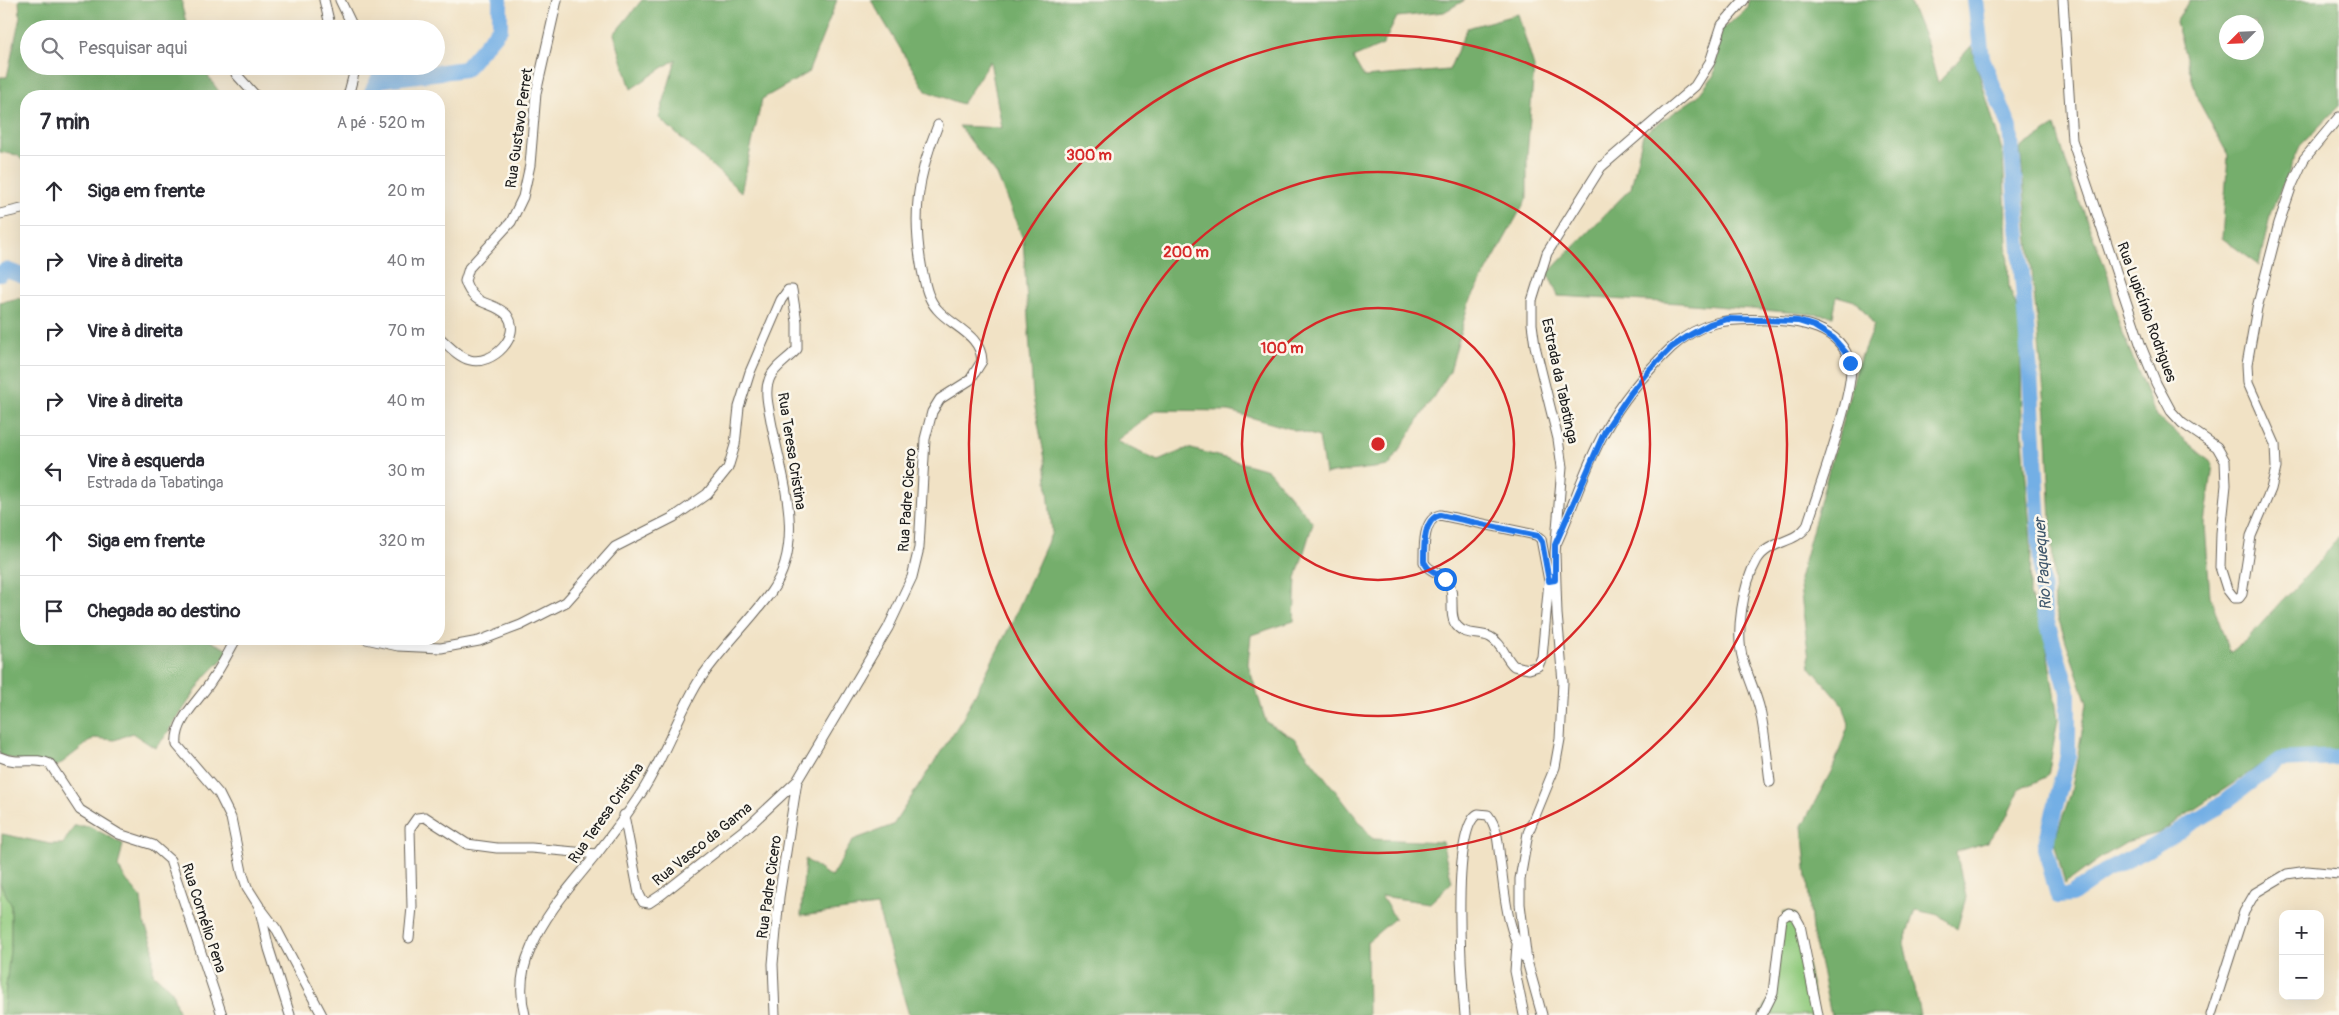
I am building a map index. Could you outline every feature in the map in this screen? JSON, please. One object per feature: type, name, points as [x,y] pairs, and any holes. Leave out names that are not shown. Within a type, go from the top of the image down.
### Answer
[{"type":"street","points":[[324,0],[328,20]]},
{"type":"street","points":[[340,0],[350,20]]},
{"type":"street","name":"Rua Gustavo Perret","points":[[445,342],[469,360],[478,361],[496,354],[510,337],[513,326],[508,315],[477,300],[472,296],[465,281],[469,268],[511,222],[524,197],[530,165],[536,93],[557,0]]},
{"type":"street","name":"Estrada da Tabatinga","points":[[1542,1015],[1527,961],[1520,904],[1520,879],[1528,833],[1555,767],[1560,739],[1564,682],[1552,580],[1561,453],[1550,413],[1532,324],[1532,301],[1541,266],[1560,229],[1601,167],[1695,86],[1706,71],[1722,25],[1744,0]]},
{"type":"street","name":"Rua Lupicínio Rodrigues","points":[[2063,0],[2072,140],[2141,346],[2170,411],[2182,423],[2217,447],[2226,461],[2220,567],[2227,589],[2234,598],[2238,598],[2242,594],[2252,536],[2271,489],[2276,468],[2276,444],[2248,383],[2247,364],[2257,308],[2279,223],[2292,185],[2304,159],[2339,117]]},
{"type":"street","points":[[237,75],[250,90]]},
{"type":"street","points":[[350,90],[354,75]]},
{"type":"street","name":"Rua Padre Cicero","points":[[775,1015],[774,964],[779,897],[797,781],[888,628],[912,577],[919,548],[926,439],[932,412],[940,400],[970,380],[982,361],[979,346],[973,338],[942,315],[931,300],[917,242],[916,218],[920,182],[926,158],[938,126]]},
{"type":"street","points":[[0,214],[20,209]]},
{"type":"street","name":"Rua Teresa Cristina","points":[[393,645],[441,648],[479,641],[522,626],[566,602],[615,547],[674,517],[708,494],[728,468],[734,445],[739,407],[750,372],[781,300],[788,290],[792,290],[797,322],[797,349],[772,373],[767,384],[768,408],[784,478],[788,507],[789,540],[783,564],[773,589],[696,686],[674,733],[645,786],[597,854],[556,904],[531,947],[524,964],[521,984],[521,998],[525,1015]]},
{"type":"street","points":[[1555,545],[1592,457],[1617,412],[1649,370],[1672,347],[1710,324],[1727,319],[1798,321],[1814,326],[1840,345],[1850,363],[1851,374],[1843,410],[1807,526],[1795,537],[1764,550],[1756,561],[1743,606],[1739,634],[1740,646],[1760,710],[1770,782]]},
{"type":"street","points":[[1445,515],[1538,536],[1542,542],[1552,580],[1541,661],[1532,668],[1514,666],[1495,640],[1484,634],[1463,631],[1457,627],[1454,620],[1452,591],[1448,582],[1427,567],[1424,562],[1429,523],[1434,516],[1445,515]]},
{"type":"street","points":[[233,645],[212,682],[181,723],[176,738],[180,751],[209,780],[227,810],[247,887],[277,930],[322,1015]]},
{"type":"street","name":"Rua Cornélio Pena","points":[[0,757],[14,762],[35,760],[50,764],[80,810],[119,834],[161,850],[174,870],[189,921],[222,1015]]},
{"type":"street","name":"Rua Vasco da Gama","points":[[624,815],[639,894],[643,902],[649,903],[662,895],[750,824],[797,781]]},
{"type":"street","points":[[1465,1015],[1459,920],[1462,859],[1472,819],[1478,814],[1488,815],[1496,829],[1508,918],[1517,945],[1527,961]]},
{"type":"street","points":[[409,938],[412,907],[410,828],[417,818],[425,817],[456,838],[480,846],[597,854]]},
{"type":"street","points":[[2211,1015],[2244,912],[2255,893],[2287,874],[2307,871],[2339,874]]},
{"type":"street","points":[[259,906],[290,1015]]},
{"type":"street","points":[[1762,1015],[1773,993],[1782,918],[1789,913],[1795,916],[1800,925],[1818,1015]]},
{"type":"street","points":[[1517,945],[1515,970],[1524,1015]]},
{"type":"green space","points":[[19,0],[182,0],[186,20],[20,20],[20,75],[207,75],[218,90],[20,90],[20,158],[17,155],[0,152],[0,77],[7,77],[20,17]]},
{"type":"green space","points":[[642,0],[837,0],[808,73],[762,99],[741,192],[659,118],[676,59],[631,89],[614,34]]},
{"type":"green space","points":[[871,0],[1465,0],[1444,12],[1397,17],[1383,45],[1353,58],[1364,77],[1449,70],[1467,28],[1518,14],[1534,67],[1527,156],[1527,198],[1468,305],[1450,371],[1389,466],[1325,474],[1319,437],[1229,411],[1156,410],[1116,441],[1158,461],[1188,448],[1268,470],[1313,523],[1296,578],[1294,621],[1251,635],[1248,664],[1266,722],[1294,738],[1373,839],[1442,842],[1452,882],[1430,903],[1381,896],[1395,918],[1367,942],[1368,1015],[909,1015],[877,906],[801,916],[805,859],[831,877],[853,840],[893,825],[963,718],[1013,620],[1052,532],[1045,459],[1033,397],[1023,239],[997,175],[959,126],[1002,128],[990,61],[962,104],[926,91]]},
{"type":"green space","points":[[1749,0],[1909,0],[1927,44],[1938,83],[1971,46],[2003,154],[2009,287],[2020,316],[2022,428],[2031,542],[2030,594],[2044,630],[2058,719],[2048,776],[2020,789],[2005,820],[1987,842],[1956,852],[1966,897],[1957,929],[1939,915],[1915,910],[1904,943],[1920,1015],[1831,1015],[1812,930],[1802,826],[1833,768],[1849,724],[1843,705],[1810,667],[1799,579],[1858,364],[1874,325],[1858,302],[1837,296],[1833,316],[1680,303],[1558,296],[1548,273],[1631,188],[1643,134],[1698,96],[1714,75],[1721,30],[1748,8]]},
{"type":"green space","points":[[2190,0],[2339,0],[2339,106],[2300,146],[2271,211],[2259,265],[2222,238],[2228,155],[2198,100],[2176,22]]},
{"type":"green space","points":[[2055,126],[2073,184],[2108,275],[2119,324],[2156,416],[2213,464],[2205,524],[2210,596],[2230,653],[2245,641],[2321,560],[2339,536],[2339,751],[2277,754],[2159,833],[2129,841],[2099,859],[2065,884],[2054,841],[2071,793],[2087,703],[2055,609],[2046,415],[2020,148]]},
{"type":"green space","points":[[20,298],[20,645],[218,645],[231,651],[205,677],[164,738],[155,748],[132,733],[115,740],[94,738],[58,766],[27,763],[0,755],[0,302]]},
{"type":"green space","points":[[74,826],[89,826],[123,844],[118,867],[141,898],[144,923],[153,944],[153,973],[172,991],[179,1015],[3,1015],[11,941],[11,904],[0,883],[2,834],[50,844],[63,844]]},
{"type":"green space","points":[[0,883],[11,904],[11,941],[3,1015],[0,1015]]},
{"type":"green space","points":[[1784,911],[1796,914],[1818,1015],[1760,1015],[1774,993]]},
{"type":"waterway","points":[[445,72],[465,69],[500,28],[500,0]]},
{"type":"waterway","name":"Rio Paquequer","points":[[1975,0],[1982,58],[2010,128],[2030,373],[2044,612],[2068,692],[2068,755],[2045,848],[2058,896],[2071,895],[2104,872],[2147,850],[2214,810],[2280,760],[2339,757]]},
{"type":"waterway","points":[[373,90],[378,80],[418,75]]},
{"type":"waterway","points":[[0,274],[6,270],[20,275]]},
{"type":"route","points":[[1445,579],[1428,568],[1424,562],[1427,528],[1434,516],[1440,515],[1538,536],[1541,539],[1545,552],[1549,581],[1555,580],[1555,545],[1570,515],[1592,457],[1605,431],[1649,370],[1672,347],[1710,324],[1727,319],[1798,321],[1827,333],[1840,345],[1850,363]]}]
